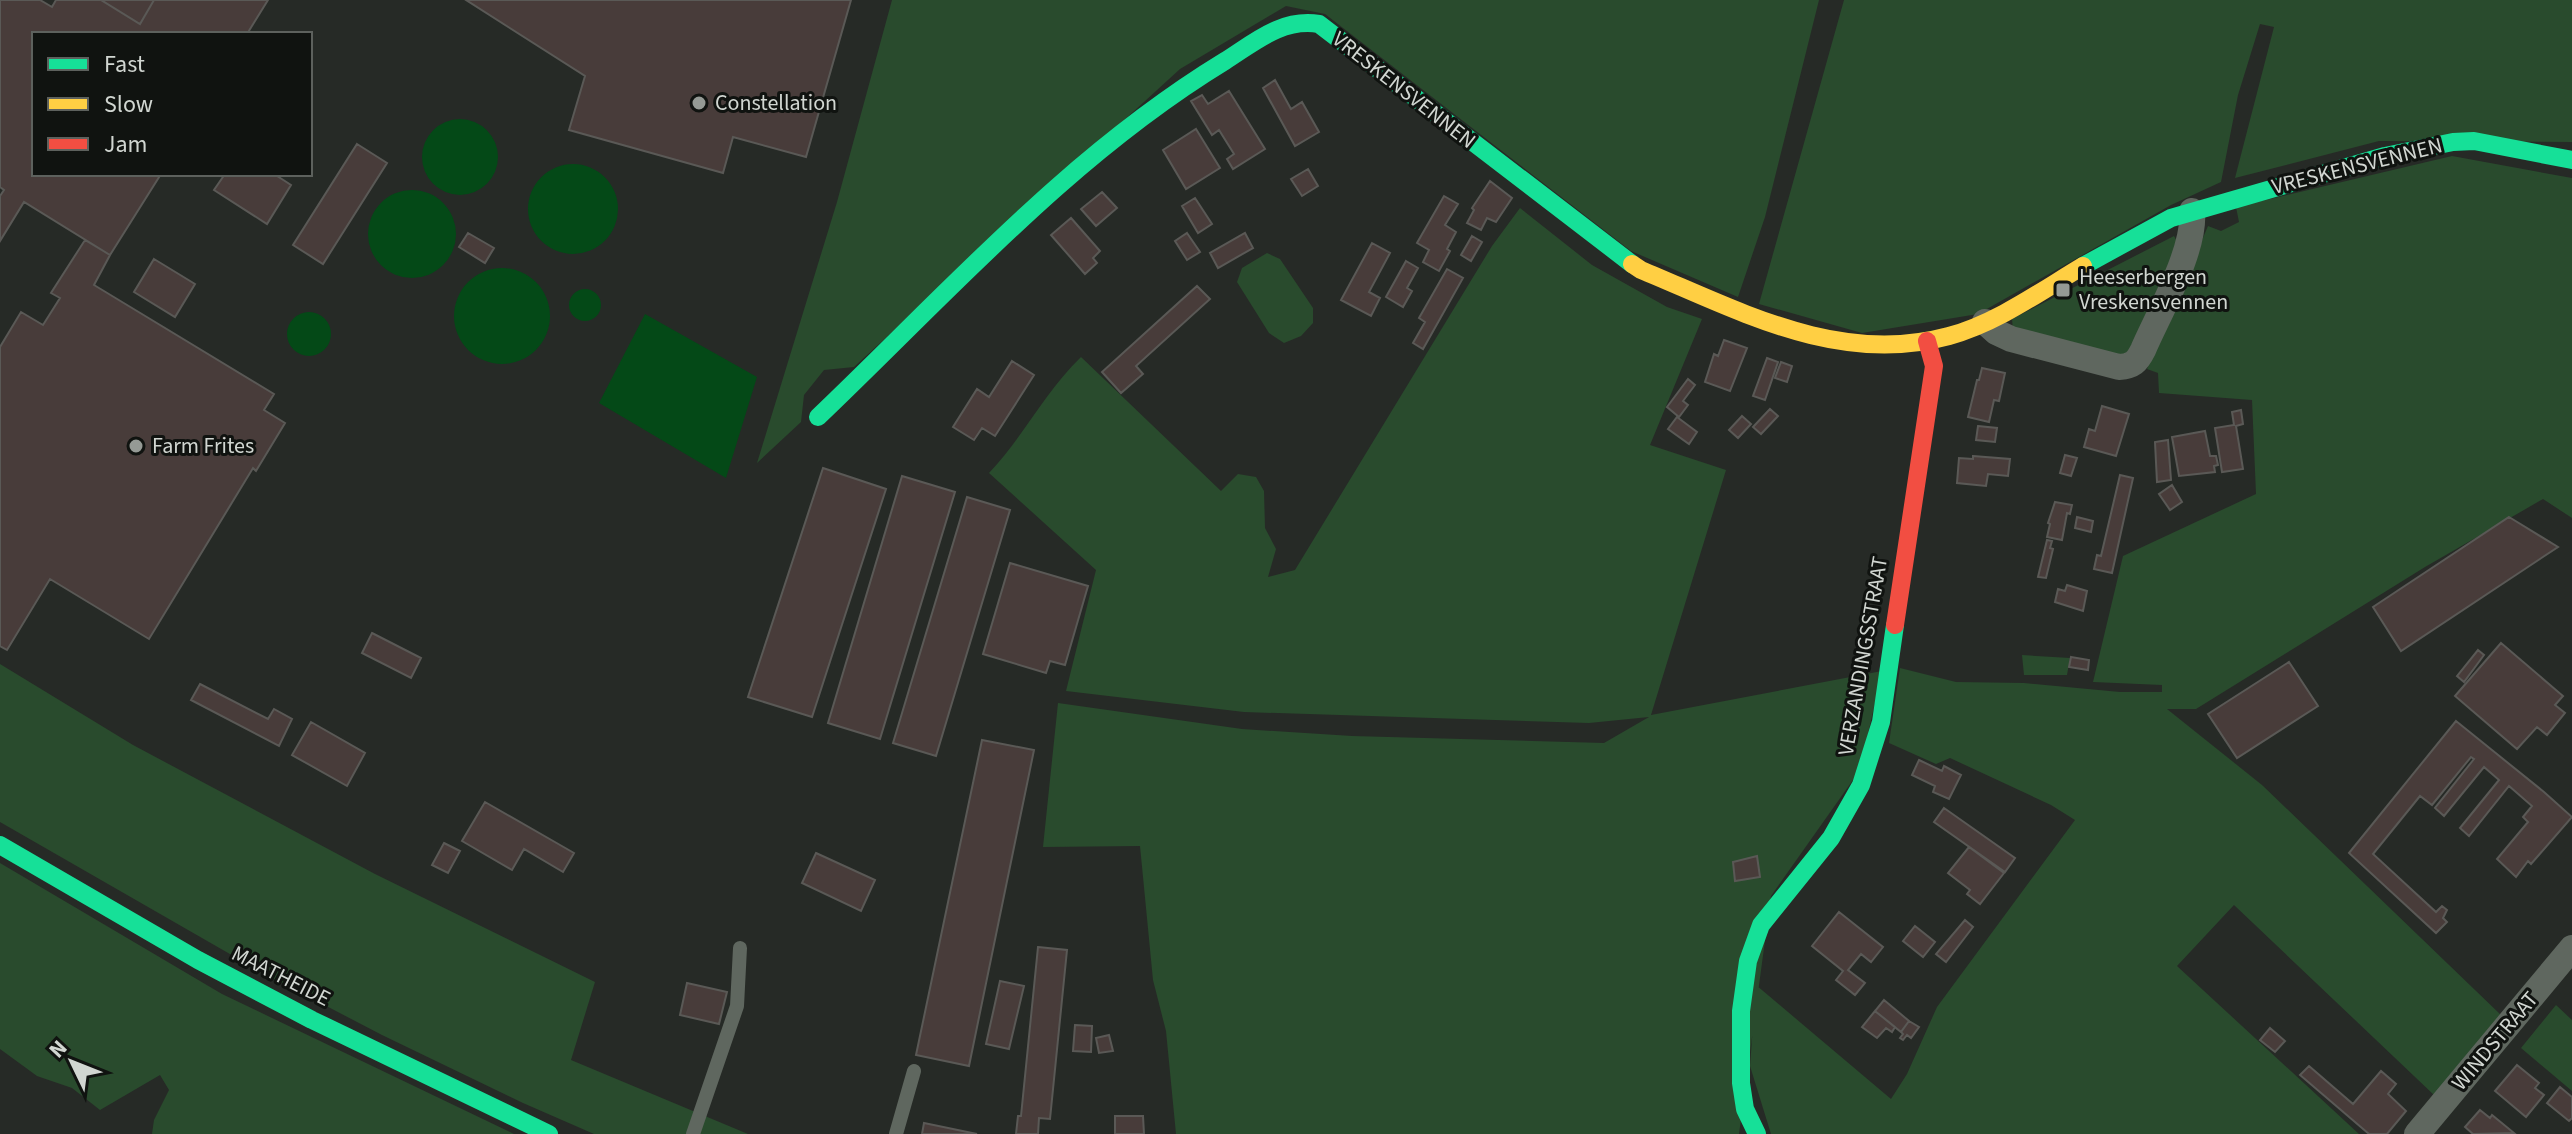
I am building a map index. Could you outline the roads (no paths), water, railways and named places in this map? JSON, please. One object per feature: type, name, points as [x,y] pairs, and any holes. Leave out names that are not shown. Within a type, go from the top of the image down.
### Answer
[{"type":"street","name":"VRESKENSVENNEN","points":[[818,417],[950,287],[1108,142],[1143,114],[1269,33],[1302,21],[1319,24],[1641,270],[1767,322],[1815,338],[1866,346],[1893,346],[1950,336],[2005,313],[2171,218],[2385,156],[2453,142],[2474,141],[2572,160]]},
{"type":"street","points":[[1985,322],[2011,339],[2119,367],[2137,362],[2189,245],[2193,227],[2192,211]]},
{"type":"street","name":"VERZANDINGSSTRAAT","points":[[1757,1134],[1743,1105],[1740,1080],[1739,1056],[1748,956],[1761,925],[1827,846],[1853,807],[1873,755],[1881,722],[1934,366],[1927,341]]},
{"type":"street","name":"MAATHEIDE","points":[[0,845],[210,967],[312,1020],[549,1134]]},
{"type":"street","name":"WINDSTRAAT","points":[[2417,1134],[2572,948]]},
{"type":"lane","points":[[693,1134],[737,1006],[740,948]]},
{"type":"lane","points":[[896,1134],[914,1071]]},
{"type":"place","name":"Constellation","points":[[699,103]]},
{"type":"place","name":"Heeserbergen Vreskensvennen","points":[[2063,290]]},
{"type":"place","name":"Farm Frites","points":[[136,446]]}]
